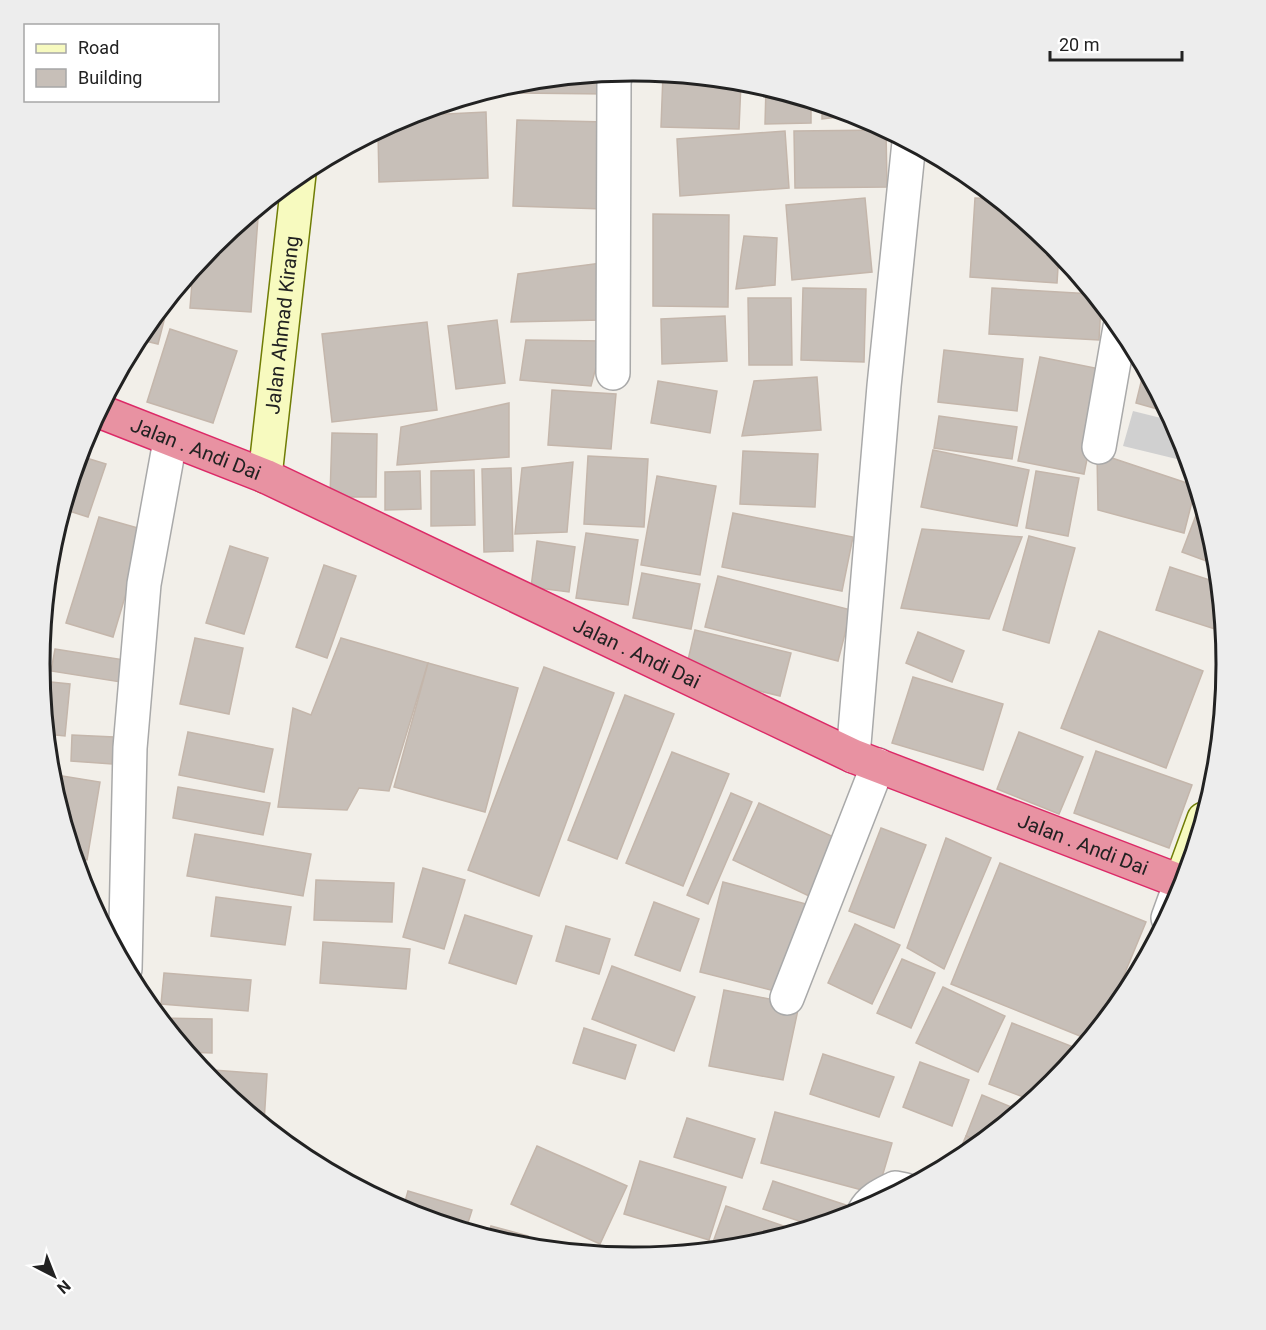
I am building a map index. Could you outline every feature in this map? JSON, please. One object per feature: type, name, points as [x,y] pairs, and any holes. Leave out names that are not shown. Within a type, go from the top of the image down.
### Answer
[{"type":"highway","name":"Jalan . Andi Dai","points":[[107,414],[170,441],[265,476],[866,760],[1175,880]]},
{"type":"main road","name":"Jalan Ahmad Kirang","points":[[265,476],[297,188]]},
{"type":"street","points":[[613,373],[614,82]]},
{"type":"street","points":[[787,998],[866,760],[884,386],[908,151]]},
{"type":"street","points":[[1099,447],[1118,340]]},
{"type":"street","points":[[125,952],[130,748],[144,584],[170,441]]},
{"type":"shaded area","points":[[1133,411],[1161,418],[1179,460],[1123,446]]},
{"type":"building","points":[[609,82],[608,94],[519,93],[557,86]]},
{"type":"building","points":[[663,83],[709,86],[741,92],[739,129],[661,127]]},
{"type":"building","points":[[766,97],[811,109],[811,123],[765,124]]},
{"type":"building","points":[[486,112],[488,178],[379,182],[378,141],[439,114]]},
{"type":"building","points":[[822,112],[835,118],[822,119]]},
{"type":"building","points":[[517,120],[607,122],[603,209],[513,206]]},
{"type":"building","points":[[865,130],[886,140],[887,187],[795,188],[794,131]]},
{"type":"building","points":[[785,131],[789,188],[680,196],[677,139]]},
{"type":"building","points":[[865,198],[872,272],[792,280],[786,205]]},
{"type":"building","points":[[975,198],[983,198],[1018,226],[1058,265],[1057,283],[970,277]]},
{"type":"building","points":[[653,214],[729,215],[728,307],[653,306]]},
{"type":"building","points":[[258,218],[251,312],[190,308],[192,282],[220,252]]},
{"type":"building","points":[[744,236],[777,238],[775,285],[736,289]]},
{"type":"building","points":[[601,263],[601,320],[511,322],[518,274]]},
{"type":"building","points":[[803,288],[866,289],[864,362],[801,360]]},
{"type":"building","points":[[992,288],[1083,293],[1100,316],[1099,340],[989,334]]},
{"type":"building","points":[[748,298],[791,298],[792,365],[749,365]]},
{"type":"building","points":[[725,316],[727,361],[662,364],[661,319]]},
{"type":"building","points":[[165,317],[158,344],[148,342]]},
{"type":"building","points":[[497,320],[505,383],[456,389],[448,326]]},
{"type":"building","points":[[427,322],[437,410],[332,422],[322,334]]},
{"type":"building","points":[[170,329],[237,351],[213,423],[147,402]]},
{"type":"building","points":[[526,340],[603,341],[591,386],[520,380]]},
{"type":"building","points":[[944,350],[1023,359],[1017,411],[938,402]]},
{"type":"building","points":[[1040,357],[1105,370],[1084,474],[1018,461]]},
{"type":"building","points":[[817,377],[821,430],[742,436],[754,381]]},
{"type":"building","points":[[1142,380],[1157,409],[1136,403]]},
{"type":"building","points":[[658,381],[717,391],[710,433],[651,423]]},
{"type":"building","points":[[552,390],[616,394],[611,449],[548,445]]},
{"type":"building","points":[[509,403],[509,457],[397,465],[401,427]]},
{"type":"building","points":[[939,416],[1017,427],[1012,459],[934,448]]},
{"type":"building","points":[[332,433],[377,434],[376,497],[330,497]]},
{"type":"building","points":[[933,450],[1029,470],[1017,526],[921,507]]},
{"type":"building","points":[[743,451],[818,454],[815,507],[740,504]]},
{"type":"building","points":[[1097,453],[1188,483],[1193,499],[1184,533],[1098,510]]},
{"type":"building","points":[[588,456],[648,459],[644,527],[584,524]]},
{"type":"building","points":[[87,458],[106,464],[88,517],[70,511]]},
{"type":"building","points":[[573,462],[567,532],[515,534],[522,468]]},
{"type":"building","points":[[511,468],[513,551],[484,552],[482,469]]},
{"type":"building","points":[[474,470],[475,525],[431,526],[431,471]]},
{"type":"building","points":[[420,471],[421,509],[385,510],[385,472]]},
{"type":"building","points":[[1036,471],[1079,478],[1068,536],[1026,528]]},
{"type":"building","points":[[657,476],[716,486],[700,575],[641,565]]},
{"type":"building","points":[[733,513],[853,537],[842,591],[722,567]]},
{"type":"building","points":[[1197,513],[1207,561],[1182,552]]},
{"type":"building","points":[[99,517],[145,530],[113,637],[66,623]]},
{"type":"building","points":[[922,529],[1022,537],[989,619],[901,608]]},
{"type":"building","points":[[586,533],[638,540],[628,605],[576,598]]},
{"type":"building","points":[[1029,536],[1075,548],[1049,643],[1003,630]]},
{"type":"building","points":[[537,541],[575,547],[569,592],[531,587]]},
{"type":"building","points":[[230,546],[268,558],[244,634],[206,623]]},
{"type":"building","points":[[324,565],[356,576],[327,658],[296,647]]},
{"type":"building","points":[[1170,567],[1210,580],[1215,629],[1156,610]]},
{"type":"building","points":[[642,573],[700,584],[691,629],[633,618]]},
{"type":"building","points":[[718,576],[851,610],[838,661],[705,627]]},
{"type":"building","points":[[695,630],[791,653],[780,696],[685,673]]},
{"type":"building","points":[[1099,631],[1203,671],[1166,768],[1061,728]]},
{"type":"building","points":[[918,632],[964,651],[952,682],[906,663]]},
{"type":"building","points":[[195,638],[243,648],[229,714],[180,704]]},
{"type":"building","points":[[341,638],[428,663],[389,791],[359,788],[347,810],[278,807],[293,708],[311,715]]},
{"type":"building","points":[[55,649],[131,661],[127,683],[51,671]]},
{"type":"building","points":[[428,663],[518,688],[485,812],[394,787]]},
{"type":"building","points":[[544,667],[614,693],[539,896],[468,870]]},
{"type":"building","points":[[913,677],[1003,704],[983,770],[892,743]]},
{"type":"building","points":[[50,682],[70,684],[65,736],[54,735]]},
{"type":"building","points":[[625,695],[674,714],[617,859],[568,840]]},
{"type":"building","points":[[188,732],[273,749],[264,792],[179,775]]},
{"type":"building","points":[[1019,732],[1083,757],[1059,814],[997,789]]},
{"type":"building","points":[[72,735],[114,737],[112,764],[71,761]]},
{"type":"building","points":[[1096,751],[1192,785],[1169,848],[1074,813]]},
{"type":"building","points":[[672,752],[729,774],[683,886],[626,863]]},
{"type":"building","points":[[60,776],[100,782],[87,860],[83,859],[80,853]]},
{"type":"building","points":[[178,787],[270,803],[263,835],[173,818]]},
{"type":"building","points":[[731,793],[752,802],[708,904],[687,895]]},
{"type":"building","points":[[759,803],[836,838],[809,896],[733,860]]},
{"type":"building","points":[[881,828],[926,845],[894,928],[849,911]]},
{"type":"building","points":[[195,834],[311,854],[303,896],[187,876]]},
{"type":"building","points":[[946,838],[991,858],[944,969],[907,948]]},
{"type":"building","points":[[1000,863],[1146,922],[1119,988],[1082,1037],[951,984]]},
{"type":"building","points":[[423,868],[465,880],[444,949],[403,937]]},
{"type":"building","points":[[316,880],[394,883],[392,922],[314,920]]},
{"type":"building","points":[[723,882],[806,904],[783,993],[700,972]]},
{"type":"building","points":[[216,897],[291,907],[285,945],[211,936]]},
{"type":"building","points":[[654,902],[699,919],[680,971],[635,955]]},
{"type":"building","points":[[465,915],[532,936],[516,984],[449,963]]},
{"type":"building","points":[[855,924],[900,945],[872,1004],[828,983]]},
{"type":"building","points":[[566,926],[610,939],[599,974],[556,961]]},
{"type":"building","points":[[323,942],[410,949],[406,989],[320,983]]},
{"type":"building","points":[[902,959],[935,973],[911,1028],[877,1013]]},
{"type":"building","points":[[612,966],[695,997],[674,1051],[592,1019]]},
{"type":"building","points":[[164,973],[251,980],[248,1011],[161,1004]]},
{"type":"building","points":[[943,987],[1005,1016],[978,1072],[916,1043]]},
{"type":"building","points":[[724,990],[799,1005],[783,1080],[709,1066]]},
{"type":"building","points":[[169,1018],[212,1019],[212,1053],[196,1052]]},
{"type":"building","points":[[1012,1023],[1074,1047],[1025,1098],[989,1084]]},
{"type":"building","points":[[584,1028],[636,1045],[625,1079],[573,1063]]},
{"type":"building","points":[[823,1054],[894,1077],[879,1117],[810,1094]]},
{"type":"building","points":[[920,1062],[969,1080],[952,1126],[903,1107]]},
{"type":"building","points":[[213,1070],[267,1074],[264,1117]]},
{"type":"building","points":[[982,1095],[1013,1108],[973,1139],[966,1136]]},
{"type":"building","points":[[775,1112],[892,1143],[877,1194],[761,1163]]},
{"type":"building","points":[[687,1118],[755,1139],[742,1178],[674,1157]]},
{"type":"building","points":[[966,1136],[973,1139],[961,1147]]},
{"type":"building","points":[[537,1146],[627,1186],[600,1244],[511,1204]]},
{"type":"building","points":[[640,1161],[726,1187],[709,1240],[624,1214]]},
{"type":"building","points":[[773,1181],[849,1206],[805,1223],[763,1209]]},
{"type":"building","points":[[408,1191],[472,1210],[467,1225],[405,1202]]},
{"type":"building","points":[[726,1206],[788,1228],[747,1237],[713,1243]]},
{"type":"building","points":[[491,1226],[528,1236],[527,1239],[490,1231]]}]
